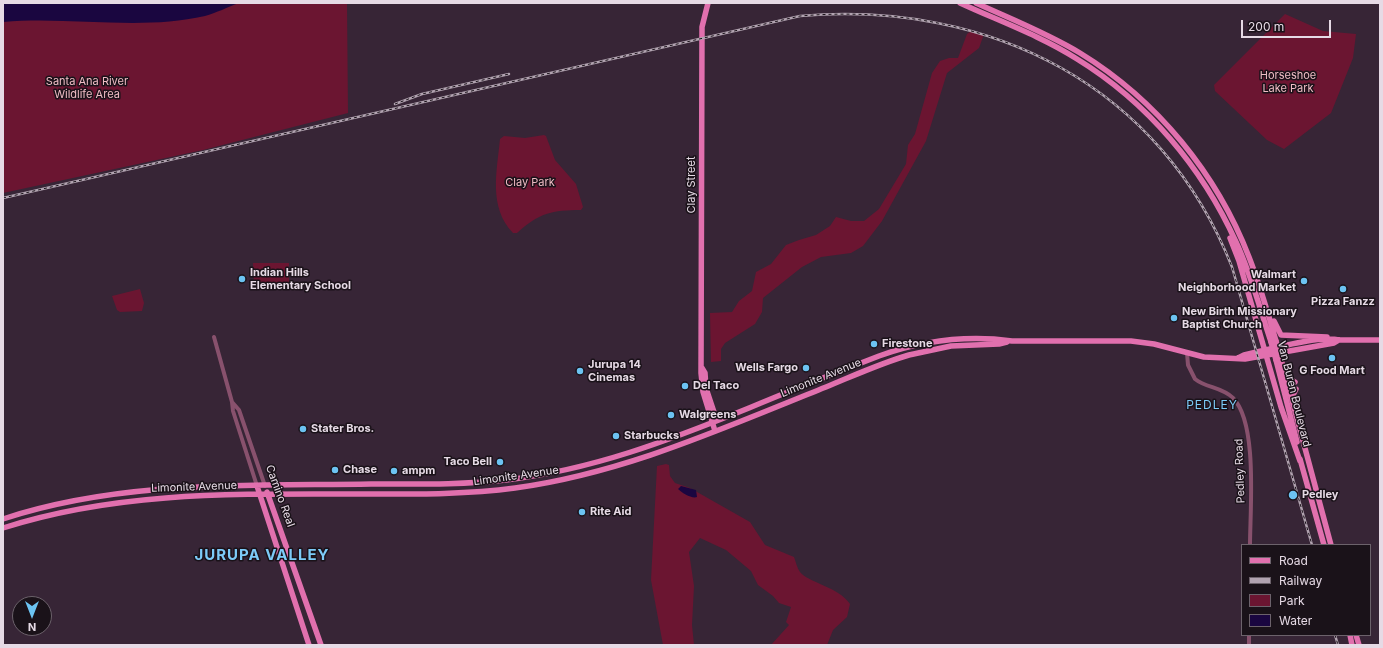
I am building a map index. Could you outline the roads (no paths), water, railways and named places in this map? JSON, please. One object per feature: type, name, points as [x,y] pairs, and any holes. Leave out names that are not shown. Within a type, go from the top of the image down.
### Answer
[{"type":"main road","name":"Clay Street","points":[[708,3],[702,27],[702,368],[703,392],[715,431]]},
{"type":"main road","name":"Van Buren Boulevard","points":[[960,3],[1057,47],[1078,59],[1113,84],[1147,113],[1168,135],[1198,174],[1228,225],[1247,269],[1274,342]]},
{"type":"main road","name":"Van Buren Boulevard","points":[[976,3],[1061,42],[1081,54],[1126,86],[1177,134],[1204,171],[1234,223],[1249,257],[1266,304],[1274,342],[1299,423],[1331,544]]},
{"type":"main road","points":[[1168,135],[1177,134]]},
{"type":"main road","points":[[1228,225],[1281,407],[1300,460]]},
{"type":"main road","points":[[1266,304],[1281,335],[1324,336],[1333,339]]},
{"type":"main road","name":"Limonite Avenue","points":[[3,519],[53,504],[122,492],[174,488],[452,484],[509,480],[557,472],[617,457],[658,444],[799,387],[902,348],[956,340],[994,339],[1012,342]]},
{"type":"main road","name":"Limonite Avenue","points":[[3,528],[58,513],[129,500],[182,496],[268,494],[450,493],[513,488],[552,482],[616,467],[652,456],[909,355],[951,346],[1012,342],[1131,341],[1154,344],[1204,357],[1245,359],[1333,339],[1380,340]]},
{"type":"main road","name":"Limonite Avenue","points":[[1266,353],[1334,343],[1339,340]]},
{"type":"main road","name":"Van Buren Boulevard","points":[[1279,360],[1300,460],[1324,544]]},
{"type":"main road","points":[[1279,360],[1290,379],[1295,382]]},
{"type":"main road","points":[[759,414],[763,409],[796,396],[799,387]]},
{"type":"main road","points":[[1296,389],[1293,395],[1299,423]]},
{"type":"main road","name":"Camino Real","points":[[257,486],[309,645]]},
{"type":"main road","name":"Camino Real","points":[[265,486],[321,645]]},
{"type":"street","name":"Camino Real","points":[[214,337],[232,402],[233,411],[257,486]]},
{"type":"street","name":"Pedley Road","points":[[1187,353],[1188,366],[1195,379],[1218,388],[1231,396],[1239,406],[1244,418],[1250,456],[1250,544]]},
{"type":"street","name":"Camino Real","points":[[232,402],[239,410],[265,486]]},
{"type":"water","points":[[3,3],[239,3],[205,16],[180,20],[130,23],[53,21],[3,22]]},
{"type":"water","points":[[681,486],[696,490],[697,497],[690,496],[682,492],[678,489]]},
{"type":"railway","points":[[3,198],[800,16],[871,15],[939,23],[1002,41],[1061,68],[1115,104],[1162,150],[1201,204],[1232,267],[1312,544]]},
{"type":"railway","points":[[395,104],[422,94],[509,74]]},
{"type":"railway","points":[[1335,636],[1338,645]]},
{"type":"place","name":"Indian Hills Elementary School","points":[[242,279]]},
{"type":"place","name":"Walmart Neighborhood Market","points":[[1304,281]]},
{"type":"place","name":"Pizza Fanzz","points":[[1343,289]]},
{"type":"place","name":"New Birth Missionary Baptist Church","points":[[1174,318]]},
{"type":"place","name":"Firestone","points":[[874,344]]},
{"type":"place","name":"G Food Mart","points":[[1332,358]]},
{"type":"place","name":"Wells Fargo","points":[[806,368]]},
{"type":"place","name":"Jurupa 14 Cinemas","points":[[580,371]]},
{"type":"place","name":"Del Taco","points":[[685,386]]},
{"type":"place","name":"Walgreens","points":[[671,415]]},
{"type":"place","name":"Stater Bros.","points":[[303,429]]},
{"type":"place","name":"Starbucks","points":[[616,436]]},
{"type":"place","name":"Taco Bell","points":[[500,462]]},
{"type":"place","name":"Chase","points":[[335,470]]},
{"type":"place","name":"ampm","points":[[394,471]]},
{"type":"place","name":"Pedley","points":[[1293,495]]},
{"type":"place","name":"Rite Aid","points":[[582,512]]},
{"type":"district","name":"PEDLEY","points":[[1212,405]]},
{"type":"district","name":"JURUPA VALLEY","points":[[262,555]]},
{"type":"park label","name":"Horseshoe Lake Park","points":[[1288,82]]},
{"type":"park label","name":"Santa Ana River Wildlife Area","points":[[87,88]]},
{"type":"park label","name":"Clay Park","points":[[530,183]]}]
